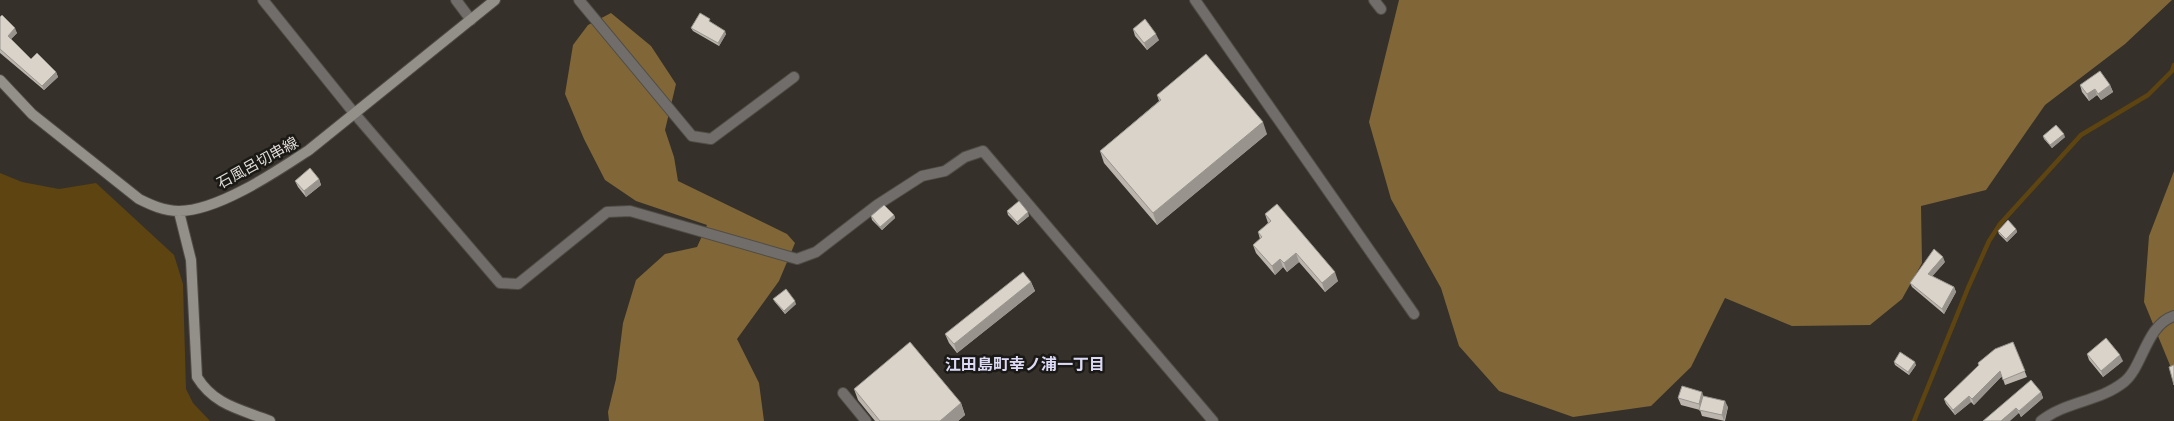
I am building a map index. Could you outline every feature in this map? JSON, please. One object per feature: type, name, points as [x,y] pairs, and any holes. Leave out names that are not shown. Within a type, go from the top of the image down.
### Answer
[{"type":"main road","name":"石風呂切串線","points":[[0,80],[32,114],[139,199],[159,208],[179,212],[205,206],[239,192],[310,150],[495,0]]},
{"type":"main road","points":[[179,212],[191,260],[195,299],[197,377],[205,391],[217,400],[270,421]]},
{"type":"street","points":[[263,0],[354,113],[500,283],[518,284],[607,212],[630,211],[797,259],[816,252],[877,205],[922,176],[945,171],[965,157],[983,151],[1213,421]]},
{"type":"street","points":[[456,0],[471,20]]},
{"type":"street","points":[[579,0],[692,136],[711,139],[794,76]]},
{"type":"street","points":[[1195,0],[1414,314]]},
{"type":"street","points":[[2041,421],[2050,413],[2072,404],[2104,395],[2126,381],[2152,335],[2167,318],[2174,316]]},
{"type":"street","points":[[843,393],[866,421]]},
{"type":"shaded area","points":[[1399,0],[2172,0],[2125,44],[2045,105],[1986,190],[1921,206],[1922,263],[1902,299],[1870,325],[1792,326],[1725,298],[1691,367],[1651,406],[1573,417],[1499,391],[1459,346],[1441,288],[1391,199],[1369,122]]},
{"type":"shaded area","points":[[611,13],[651,46],[676,84],[665,130],[674,157],[678,181],[787,234],[795,243],[779,281],[737,339],[759,383],[764,421],[609,421],[608,412],[616,379],[623,323],[636,280],[665,254],[697,247],[707,225],[636,201],[605,180],[584,139],[565,94],[573,45],[588,25]]},
{"type":"shaded area","points":[[2174,171],[2174,375],[2144,302],[2149,236]]},
{"type":"shaded area","points":[[0,173],[22,182],[59,189],[96,183],[174,255],[183,284],[186,389],[193,403],[210,421],[0,421]]},
{"type":"building","points":[[700,13],[725,31],[718,43],[691,28]]},
{"type":"building","points":[[2,15],[15,28],[8,36],[31,59],[37,53],[56,72],[42,86],[0,49],[0,17]]},
{"type":"building","points":[[1145,19],[1156,34],[1144,43],[1133,29]]},
{"type":"building","points":[[1206,54],[1263,122],[1153,213],[1100,151],[1161,100],[1157,95]]},
{"type":"building","points":[[2100,71],[2110,85],[2098,94],[2095,89],[2087,94],[2080,85]]},
{"type":"building","points":[[2056,125],[2064,134],[2050,145],[2043,136]]},
{"type":"building","points":[[310,168],[319,179],[304,191],[295,181]]},
{"type":"building","points":[[1019,201],[1028,212],[1017,222],[1007,211]]},
{"type":"building","points":[[1277,204],[1335,272],[1322,283],[1296,253],[1284,263],[1280,259],[1272,266],[1253,245],[1262,237],[1258,232],[1271,221],[1265,214]]},
{"type":"building","points":[[884,205],[894,215],[880,227],[871,216]]},
{"type":"building","points":[[2008,220],[2016,229],[2006,239],[1998,231]]},
{"type":"building","points":[[1934,249],[1943,257],[1928,274],[1954,287],[1942,309],[1910,283]]},
{"type":"building","points":[[1023,272],[1031,282],[954,344],[945,334]]},
{"type":"building","points":[[786,289],[795,301],[784,311],[773,299]]},
{"type":"building","points":[[2106,338],[2120,355],[2101,371],[2087,354]]},
{"type":"building","points":[[910,342],[961,403],[940,421],[880,421],[854,389]]},
{"type":"building","points":[[2013,342],[2025,371],[2003,380],[2000,371],[1972,399],[1969,396],[1953,410],[1944,399],[1979,365],[1978,363],[1995,349]]},
{"type":"building","points":[[1900,352],[1915,362],[1908,372],[1894,362]]},
{"type":"building","points":[[2174,365],[2174,385],[2169,367]]},
{"type":"building","points":[[2031,380],[2041,392],[2019,411],[2016,408],[2001,421],[1983,421]]},
{"type":"building","points":[[1682,386],[1702,392],[1699,404],[1678,398]]},
{"type":"building","points":[[1703,396],[1725,401],[1722,415],[1699,410]]},
{"type":"waterway","points":[[1914,421],[1968,288],[1989,241],[2000,224],[2081,135],[2148,95],[2172,71],[2174,65]]},
{"type":"district","name":"江田島町幸ノ浦一丁目","points":[[1025,363]]}]
